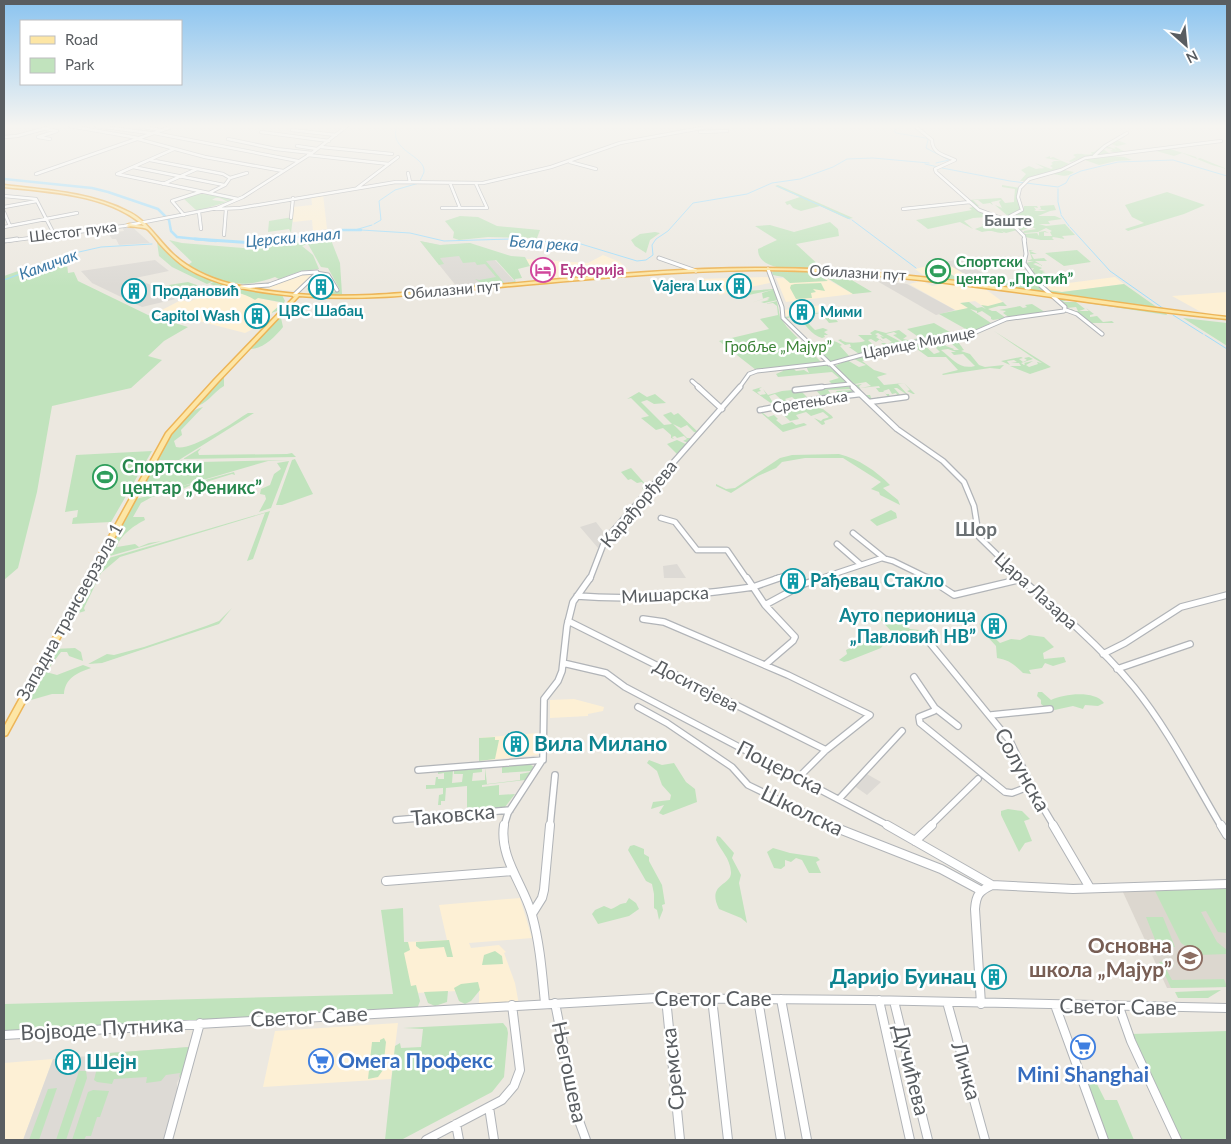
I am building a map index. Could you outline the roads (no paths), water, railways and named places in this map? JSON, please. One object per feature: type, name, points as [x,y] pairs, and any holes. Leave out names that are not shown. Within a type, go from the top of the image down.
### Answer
[{"type":"main road","name":"Обилазни пут","points":[[4,186],[81,196],[110,205],[134,216],[148,228],[171,254],[186,266],[208,277],[241,287],[296,295],[392,296],[696,271],[760,269],[846,271],[904,275],[1227,318]]},
{"type":"main road","points":[[129,225],[135,220],[134,216]]},
{"type":"main road","points":[[129,225],[148,228]]},
{"type":"main road","points":[[305,286],[307,292],[316,296]]},
{"type":"main road","points":[[273,292],[285,296],[287,303]]},
{"type":"main road","name":"Западна трансверзала 1","points":[[4,733],[169,433],[296,295]]},
{"type":"street","points":[[142,179],[239,199]]},
{"type":"street","points":[[163,184],[174,179]]},
{"type":"street","points":[[193,179],[224,185]]},
{"type":"street","points":[[209,193],[224,185],[229,179]]},
{"type":"street","points":[[216,209],[239,199],[270,179]]},
{"type":"street","points":[[356,188],[368,179]]},
{"type":"street","points":[[216,209],[356,188],[410,182],[476,184],[497,179]]},
{"type":"street","points":[[945,179],[986,214],[1008,221],[1024,236],[1026,254],[1024,263],[1027,268],[1050,295],[1066,310],[1077,314],[1102,334]]},
{"type":"street","points":[[1008,221],[1011,216],[1022,209],[1018,197],[1024,183],[1029,179]]},
{"type":"street","points":[[450,183],[460,208]]},
{"type":"street","points":[[442,208],[487,208],[476,184]]},
{"type":"street","points":[[184,215],[172,201],[200,191]]},
{"type":"street","points":[[4,196],[37,200]]},
{"type":"street","points":[[291,218],[293,198]]},
{"type":"street","points":[[4,207],[37,200]]},
{"type":"street","points":[[37,200],[54,234]]},
{"type":"street","points":[[903,209],[970,202]]},
{"type":"street","name":"Шестог пука","points":[[4,241],[129,225],[216,209]]},
{"type":"street","points":[[224,235],[226,209]]},
{"type":"street","points":[[4,212],[10,226]]},
{"type":"street","points":[[198,212],[201,229]]},
{"type":"street","points":[[4,227],[77,213]]},
{"type":"street","name":"Обилазни пут","points":[[659,258],[696,271]]},
{"type":"street","name":"Цара Лазара","points":[[770,270],[783,318],[809,346],[900,432],[932,453],[955,472],[964,482],[971,496],[978,537],[1103,654],[1134,688],[1161,726],[1227,835]]},
{"type":"street","points":[[296,295],[317,272],[328,275],[337,290]]},
{"type":"street","name":"Обилазни пут","points":[[241,287],[269,285],[302,273],[317,272]]},
{"type":"street","name":"Царице Милице","points":[[829,364],[894,346],[976,332],[1006,319],[1058,313],[1066,310]]},
{"type":"street","name":"Карађорђева","points":[[543,760],[544,699],[558,681],[563,663],[568,622],[573,602],[591,577],[599,552],[606,540],[722,409],[752,372],[829,364]]},
{"type":"street","points":[[692,382],[722,409]]},
{"type":"street","points":[[795,390],[850,384]]},
{"type":"street","name":"Сретењска","points":[[760,410],[819,399],[860,394]]},
{"type":"street","points":[[869,402],[906,397]]},
{"type":"street","points":[[661,518],[675,522],[697,550],[720,548],[727,550],[771,613],[795,637],[793,641],[765,665]]},
{"type":"street","points":[[853,533],[884,558],[927,577],[954,595],[1022,579]]},
{"type":"street","points":[[837,544],[860,564]]},
{"type":"street","points":[[765,605],[804,584],[860,564],[884,558]]},
{"type":"street","name":"Мишарска","points":[[578,596],[600,598],[695,595],[753,587],[787,575]]},
{"type":"street","points":[[1103,654],[1118,648],[1181,607],[1227,595]]},
{"type":"street","points":[[643,619],[664,622],[765,665],[870,715],[826,750],[799,778]]},
{"type":"street","name":"Доситејева","points":[[568,622],[826,750]]},
{"type":"street","name":"Солунска","points":[[925,637],[991,715],[1010,741],[1035,794],[1090,888]]},
{"type":"street","points":[[1117,669],[1190,644]]},
{"type":"street","name":"Поцерска","points":[[563,663],[612,676],[625,687],[839,799],[992,885]]},
{"type":"street","points":[[914,677],[935,708],[958,726]]},
{"type":"street","name":"Школска","points":[[638,707],[667,723],[732,767],[748,785],[847,833],[941,869],[980,890]]},
{"type":"street","points":[[935,708],[934,711],[919,717],[920,723],[1005,792],[1012,793],[1025,788],[1035,794]]},
{"type":"street","points":[[991,715],[1050,709]]},
{"type":"street","points":[[839,799],[902,730]]},
{"type":"street","points":[[418,770],[543,760]]},
{"type":"street","points":[[543,760],[510,810],[503,833],[508,858],[532,914],[540,950],[544,1003]]},
{"type":"street","points":[[532,914],[542,898],[544,890],[555,775]]},
{"type":"street","points":[[916,841],[978,779]]},
{"type":"street","name":"Таковска","points":[[396,820],[510,810]]},
{"type":"street","points":[[386,881],[513,871]]},
{"type":"street","points":[[981,1004],[975,909],[976,897],[980,890],[992,885],[1090,888],[1227,884]]},
{"type":"street","name":"Светог Саве","points":[[200,1023],[544,1003],[666,998],[879,1000],[981,1004],[1227,1008]]},
{"type":"street","name":"Сремска","points":[[666,998],[680,1140]]},
{"type":"street","points":[[712,998],[728,1140]]},
{"type":"street","points":[[758,999],[781,1140]]},
{"type":"street","points":[[781,1000],[807,1140]]},
{"type":"street","points":[[879,1000],[910,1140]]},
{"type":"street","name":"Дучићева","points":[[894,1001],[928,1140]]},
{"type":"street","name":"Личка","points":[[947,1002],[985,1140]]},
{"type":"street","name":"Његошева","points":[[555,1003],[578,1118],[586,1140]]},
{"type":"street","points":[[426,1140],[502,1100],[513,1090],[519,1078],[520,1070],[512,1005]]},
{"type":"street","points":[[1055,1005],[1104,1140]]},
{"type":"street","points":[[1119,1007],[1131,1042],[1177,1140]]},
{"type":"street","points":[[168,1140],[200,1023]]},
{"type":"street","name":"Војводе Путника","points":[[4,1035],[200,1023]]},
{"type":"street","points":[[489,1107],[494,1140]]},
{"type":"street","points":[[456,1124],[458,1140]]},
{"type":"waterway","name":"Церски канал","points":[[8,179],[92,188],[108,192],[158,209],[169,220],[171,231],[177,237],[199,239]]},
{"type":"waterway","points":[[374,224],[381,220],[379,201],[395,190],[419,183],[421,179]]},
{"type":"waterway","name":"Бела река","points":[[361,230],[410,233],[444,241],[511,239],[581,244],[637,261],[646,260],[653,255],[652,245],[656,239],[668,231],[693,203],[747,194],[772,183],[797,179]]},
{"type":"waterway","points":[[1002,179],[1058,187],[1066,183],[1068,179]]},
{"type":"waterway","points":[[777,186],[850,219]]},
{"type":"waterway","points":[[1058,189],[1058,202],[1061,214]]},
{"type":"waterway","points":[[1061,215],[1069,226]]},
{"type":"waterway","points":[[852,220],[916,268]]},
{"type":"waterway","name":"Бела река","points":[[355,230],[372,225]]},
{"type":"waterway","points":[[1070,227],[1110,271],[1164,309]]},
{"type":"waterway","name":"Церски канал","points":[[271,241],[343,230],[361,230]]},
{"type":"waterway","name":"Церски канал","points":[[195,239],[199,239]]},
{"type":"waterway","name":"Церски канал","points":[[199,239],[255,243],[279,239]]},
{"type":"waterway","name":"Церски канал","points":[[199,239],[216,241]]},
{"type":"waterway","name":"Камичак","points":[[4,280],[79,252],[101,247],[152,244]]},
{"type":"waterway","points":[[1173,315],[1203,334]]},
{"type":"waterway","points":[[1205,335],[1227,349]]},
{"type":"place","name":"Еуфорија","points":[[543,270]]},
{"type":"place","name":"Спортски центар „Протић”","points":[[938,271]]},
{"type":"place","name":"Vajera Lux","points":[[739,286]]},
{"type":"place","name":"ЦВС Шабац","points":[[321,287]]},
{"type":"place","name":"Продановић","points":[[134,291]]},
{"type":"place","name":"Мими","points":[[802,312]]},
{"type":"place","name":"Capitol Wash","points":[[257,316]]},
{"type":"place","name":"Спортски центар „Феникс”","points":[[105,477]]},
{"type":"place","name":"Рађевац Стакло","points":[[793,581]]},
{"type":"place","name":"Ауто перионица „Павловић НВ”","points":[[994,626]]},
{"type":"place","name":"Вила Милано","points":[[516,744]]},
{"type":"place","name":"Основна школа „Мајур”","points":[[1190,958]]},
{"type":"place","name":"Даријо Буинац","points":[[994,977]]},
{"type":"place","name":"Mini Shanghai","points":[[1083,1047]]},
{"type":"place","name":"Омега Профекс","points":[[321,1061]]},
{"type":"place","name":"Шејн","points":[[68,1062]]},
{"type":"district","name":"Баште","points":[[1008,220]]},
{"type":"district","name":"Шор","points":[[976,529]]},
{"type":"park label","name":"Гробље „Мајур”","points":[[778,347]]}]
